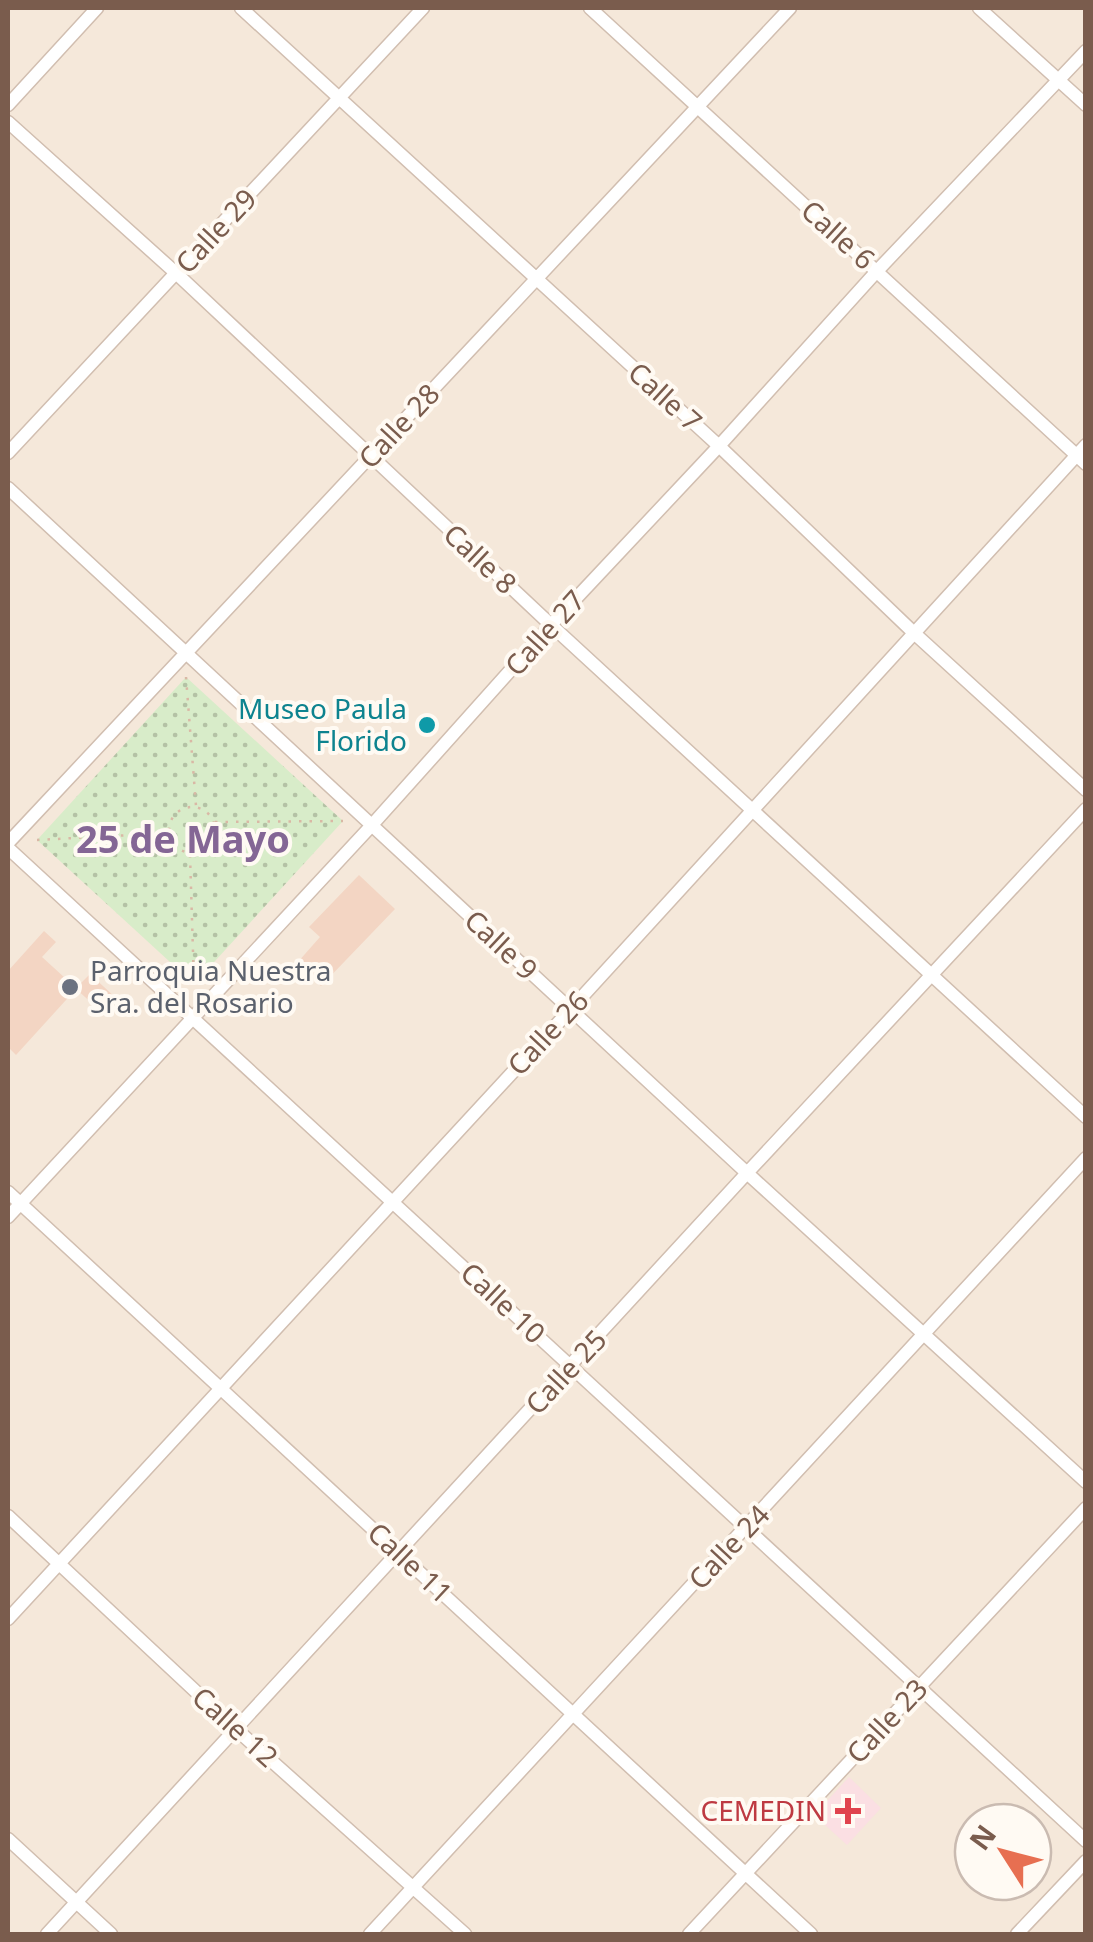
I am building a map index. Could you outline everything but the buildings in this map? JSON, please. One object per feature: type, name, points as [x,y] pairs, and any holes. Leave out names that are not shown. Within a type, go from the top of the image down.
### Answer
[{"type":"street","points":[[8,105],[97,8]]},
{"type":"street","name":"Calle 7","points":[[241,8],[719,446],[914,633],[1086,790]]},
{"type":"street","name":"Calle 29","points":[[8,453],[423,8]]},
{"type":"street","name":"Calle 6","points":[[590,8],[1082,455]]},
{"type":"street","name":"Calle 28","points":[[8,846],[790,8]]},
{"type":"street","points":[[980,8],[1086,105]]},
{"type":"street","name":"Calle 27","points":[[8,1217],[877,271],[1086,51]]},
{"type":"street","name":"Calle 8","points":[[8,122],[1086,1117]]},
{"type":"street","name":"Calle 26","points":[[8,1619],[1082,455]]},
{"type":"street","name":"Calle 9","points":[[8,488],[1086,1482]]},
{"type":"street","name":"Calle 25","points":[[47,1934],[1086,809]]},
{"type":"street","name":"Calle 10","points":[[8,846],[1086,1841]]},
{"type":"street","name":"Calle 24","points":[[370,1934],[1086,1158]]},
{"type":"street","name":"Calle 11","points":[[8,1192],[811,1934]]},
{"type":"street","name":"Calle 23","points":[[689,1934],[1086,1508]]},
{"type":"street","name":"Calle 12","points":[[8,1516],[237,1730],[465,1934]]},
{"type":"street","points":[[8,1839],[112,1934]]},
{"type":"street","points":[[1017,1934],[1086,1861]]},
{"type":"path","points":[[186,677],[196,808]]},
{"type":"path","points":[[196,808],[210,815],[215,830],[210,844],[190,853],[176,846],[169,833],[176,813],[196,808]]},
{"type":"path","points":[[214,822],[343,821]]},
{"type":"path","points":[[37,840],[169,833]]},
{"type":"path","points":[[190,853],[194,984]]},
{"type":"shaded area","points":[[8,8],[1085,8],[1085,1934],[8,1934]]},
{"type":"shaded area","name":"CEMEDIN","points":[[849,1777],[881,1808],[847,1845],[814,1815]]},
{"type":"green space","points":[[186,677],[343,821],[194,984],[37,840]]},
{"type":"place","name":"Museo Paula Florido","points":[[427,725]]},
{"type":"place","name":"Parroquia Nuestra Sra. del Rosario","points":[[70,987]]},
{"type":"place","name":"CEMEDIN","points":[[848,1811]]},
{"type":"district","name":"25 de Mayo","points":[[183,840]]}]
